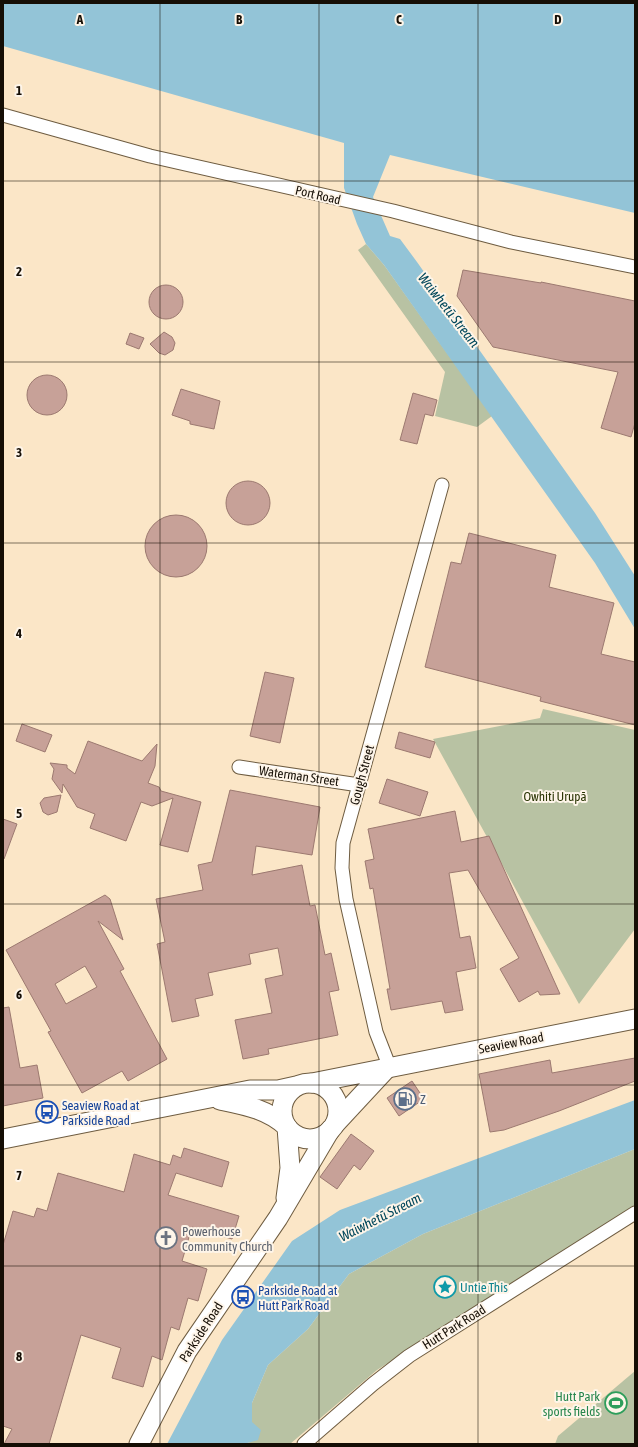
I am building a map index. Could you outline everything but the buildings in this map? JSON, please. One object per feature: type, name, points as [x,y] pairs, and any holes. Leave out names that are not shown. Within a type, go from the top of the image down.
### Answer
[{"type":"main road","name":"Seaview Road","points":[[3,1139],[213,1099],[250,1090],[278,1090],[461,1052],[635,1019]]},
{"type":"main road","points":[[332,1127],[338,1109],[332,1094],[326,1088],[304,1084],[290,1091],[283,1102],[282,1116],[287,1127],[297,1136],[306,1139],[314,1139],[323,1136],[332,1127],[388,1068]]},
{"type":"main road","name":"Seaview Road","points":[[213,1099],[244,1104],[258,1109],[279,1119],[287,1127]]},
{"type":"main road","name":"Parkside Road","points":[[285,1206],[290,1168],[287,1127]]},
{"type":"main road","name":"Parkside Road","points":[[139,1444],[187,1350],[285,1206],[332,1127]]},
{"type":"street","name":"Port Road","points":[[3,115],[150,156],[393,211],[512,242],[635,267]]},
{"type":"street","name":"Gough Street","points":[[388,1068],[376,1032],[346,899],[342,868],[343,843],[442,485]]},
{"type":"street","name":"Waterman Street","points":[[239,767],[359,785]]},
{"type":"street","name":"Hutt Park Road","points":[[304,1444],[373,1384],[409,1356],[635,1213]]},
{"type":"green space","points":[[366,244],[384,265],[492,416],[477,427],[435,416],[445,372],[358,250]]},
{"type":"green space","name":"Owhiti Urupā","points":[[543,709],[635,730],[635,929],[579,1004],[433,739],[540,718]]},
{"type":"green space","points":[[635,1149],[635,1206],[377,1370],[290,1444],[244,1444],[250,1442],[252,1403],[268,1365],[308,1329],[349,1274],[423,1234]]},
{"type":"green space","name":"Hutt Park sports fields","points":[[635,1371],[635,1444],[555,1444],[558,1436]]},
{"type":"water","name":"Waiwhetū Stream","points":[[3,3],[635,3],[635,213],[390,155],[373,197],[390,236],[400,239],[417,262],[595,513],[635,576],[635,629],[595,563],[384,265],[366,244],[344,188],[344,143],[3,46]]},
{"type":"water","name":"Waiwhetū Stream","points":[[635,1100],[635,1149],[423,1234],[349,1274],[308,1329],[268,1365],[252,1403],[252,1422],[261,1430],[258,1440],[244,1444],[167,1444],[222,1340],[292,1241],[340,1210]]},
{"type":"place","name":"Z","points":[[405,1099]]},
{"type":"place","name":"Seaview Road at Parkside Road","points":[[47,1112]]},
{"type":"place","name":"Powerhouse Community Church","points":[[166,1238]]},
{"type":"place","name":"Untie This","points":[[445,1287]]},
{"type":"place","name":"Parkside Road at Hutt Park Road","points":[[243,1297]]},
{"type":"place","name":"Hutt Park sports fields","points":[[616,1403]]}]
